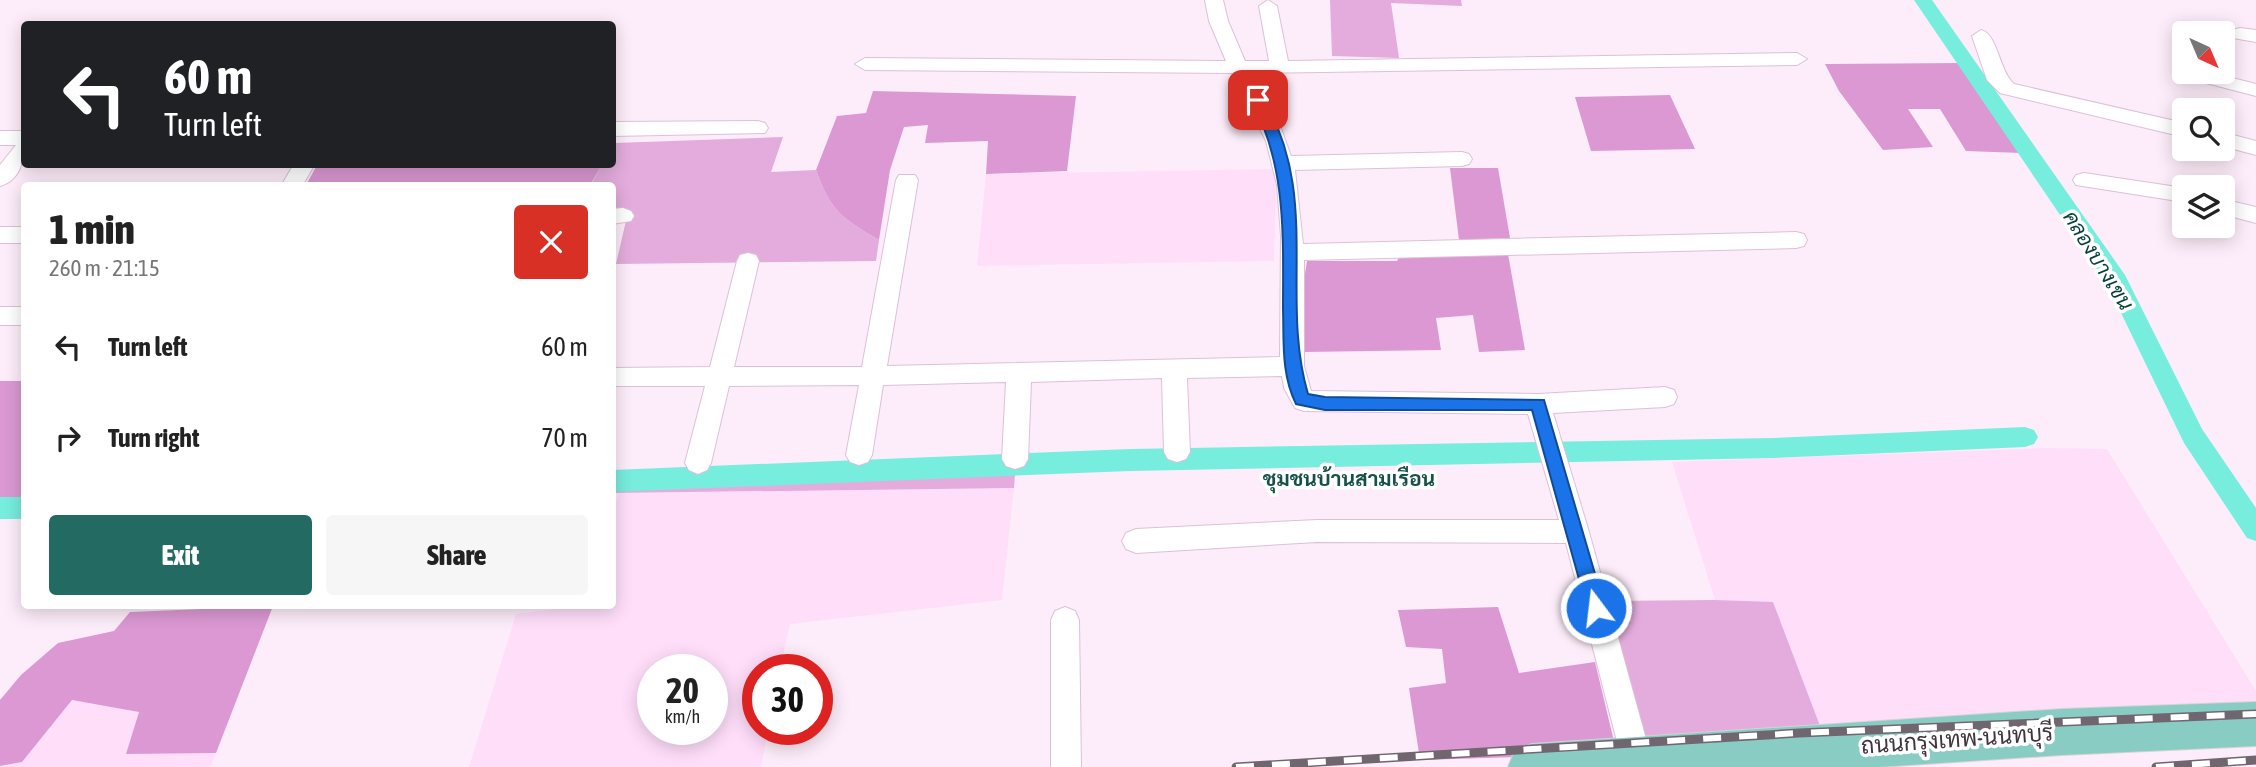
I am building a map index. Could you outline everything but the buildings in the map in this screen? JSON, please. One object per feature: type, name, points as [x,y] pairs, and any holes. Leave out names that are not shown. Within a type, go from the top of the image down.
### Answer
[{"type":"main road","name":"ถนนกรุงเทพ-นนทบุรี","points":[[1532,767],[2062,732],[2256,724]]},
{"type":"street","points":[[1214,0],[1217,24],[1267,117],[1283,163],[1290,214],[1292,366],[1296,388],[1306,402],[1538,404],[1665,397]]},
{"type":"street","points":[[1268,6],[1280,67]]},
{"type":"street","points":[[1981,36],[1997,80],[2007,89],[2172,127]]},
{"type":"street","points":[[865,64],[1280,67],[1797,59]]},
{"type":"street","points":[[2233,84],[2256,90]]},
{"type":"street","points":[[616,129],[758,128]]},
{"type":"street","points":[[0,138],[21,138]]},
{"type":"street","points":[[2235,142],[2256,148]]},
{"type":"street","points":[[0,179],[21,153]]},
{"type":"street","points":[[1283,163],[1462,159]]},
{"type":"street","points":[[859,455],[907,180]]},
{"type":"street","points":[[2084,180],[2172,192]]},
{"type":"street","points":[[2235,209],[2256,215]]},
{"type":"street","points":[[0,235],[21,234]]},
{"type":"street","points":[[1290,252],[1796,240]]},
{"type":"street","points":[[698,463],[748,261]]},
{"type":"street","points":[[0,316],[21,316]]},
{"type":"street","points":[[616,377],[873,376],[1292,366]]},
{"type":"street","points":[[1174,368],[1177,452]]},
{"type":"street","points":[[1015,459],[1019,373]]},
{"type":"street","points":[[1538,404],[1576,532],[1637,761]]},
{"type":"street","points":[[1136,541],[1317,531],[1576,532]]},
{"type":"street","points":[[1065,621],[1066,767]]},
{"type":"shaded area","points":[[1330,0],[1461,0],[1462,6],[1391,3],[1399,58],[1332,56]]},
{"type":"shaded area","points":[[1963,63],[2022,153],[1966,151],[1940,109],[1908,109],[1933,147],[1883,150],[1839,91],[1825,64]]},
{"type":"shaded area","points":[[873,91],[1076,96],[1067,171],[986,174],[988,141],[925,143],[928,125],[904,127],[890,170],[879,240],[839,212],[827,196],[816,170],[837,116],[866,113]]},
{"type":"shaded area","points":[[1670,95],[1695,149],[1591,151],[1575,97]]},
{"type":"shaded area","points":[[783,137],[771,172],[816,170],[827,196],[839,212],[879,240],[876,261],[616,264],[628,212],[616,212],[616,182],[592,182],[600,168],[616,168],[616,143]]},
{"type":"shaded area","points":[[315,168],[600,168],[592,182],[308,182]]},
{"type":"shaded area","points":[[1450,168],[1498,168],[1510,238],[1459,240]]},
{"type":"shaded area","points":[[1276,169],[1274,261],[977,266],[986,174]]},
{"type":"shaded area","points":[[1401,254],[1508,254],[1525,350],[1479,352],[1473,315],[1436,318],[1441,350],[1303,352],[1300,306],[1307,261],[1397,261]]},
{"type":"shaded area","points":[[0,381],[21,381],[21,499],[0,499]]},
{"type":"shaded area","points":[[2048,448],[2107,449],[2256,691],[2256,705],[1825,739],[1773,603],[1715,600],[1672,462]]},
{"type":"shaded area","points":[[998,457],[1015,474],[1014,488],[616,493],[616,471]]},
{"type":"shaded area","points":[[1014,488],[1002,600],[790,624],[783,654],[742,654],[742,745],[765,745],[761,767],[469,767],[516,614],[557,609],[616,609],[616,502],[619,493]]},
{"type":"shaded area","points":[[0,499],[21,499],[21,518],[0,518]]},
{"type":"shaded area","points":[[1606,601],[1773,602],[1825,739],[1641,748]]},
{"type":"shaded area","points":[[1498,607],[1519,673],[1595,662],[1617,754],[1420,760],[1409,688],[1446,683],[1442,649],[1406,647],[1398,610]]},
{"type":"shaded area","points":[[272,609],[216,753],[126,754],[139,712],[72,700],[22,762],[0,766],[0,700],[21,675],[58,643],[114,631],[130,612]]},
{"type":"shaded area","points":[[72,700],[139,712],[126,754],[216,753],[210,767],[0,767],[22,762]]},
{"type":"waterway","name":"คลองบางเขน","points":[[1923,0],[2117,281],[2193,436],[2256,530]]},
{"type":"waterway","points":[[616,481],[1130,460],[1773,448],[2025,437]]},
{"type":"waterway","points":[[0,508],[21,508]]},
{"type":"railway","points":[[1236,767],[1799,733],[2256,714]]},
{"type":"railway","points":[[2156,767],[2256,760]]},
{"type":"district","name":"ชุมชนบ้านสามเรือน","points":[[1349,478]]},
{"type":"route","points":[[1258,100],[1283,163],[1290,214],[1292,366],[1301,399],[1306,402],[1325,403],[1538,404],[1596,608]]}]
